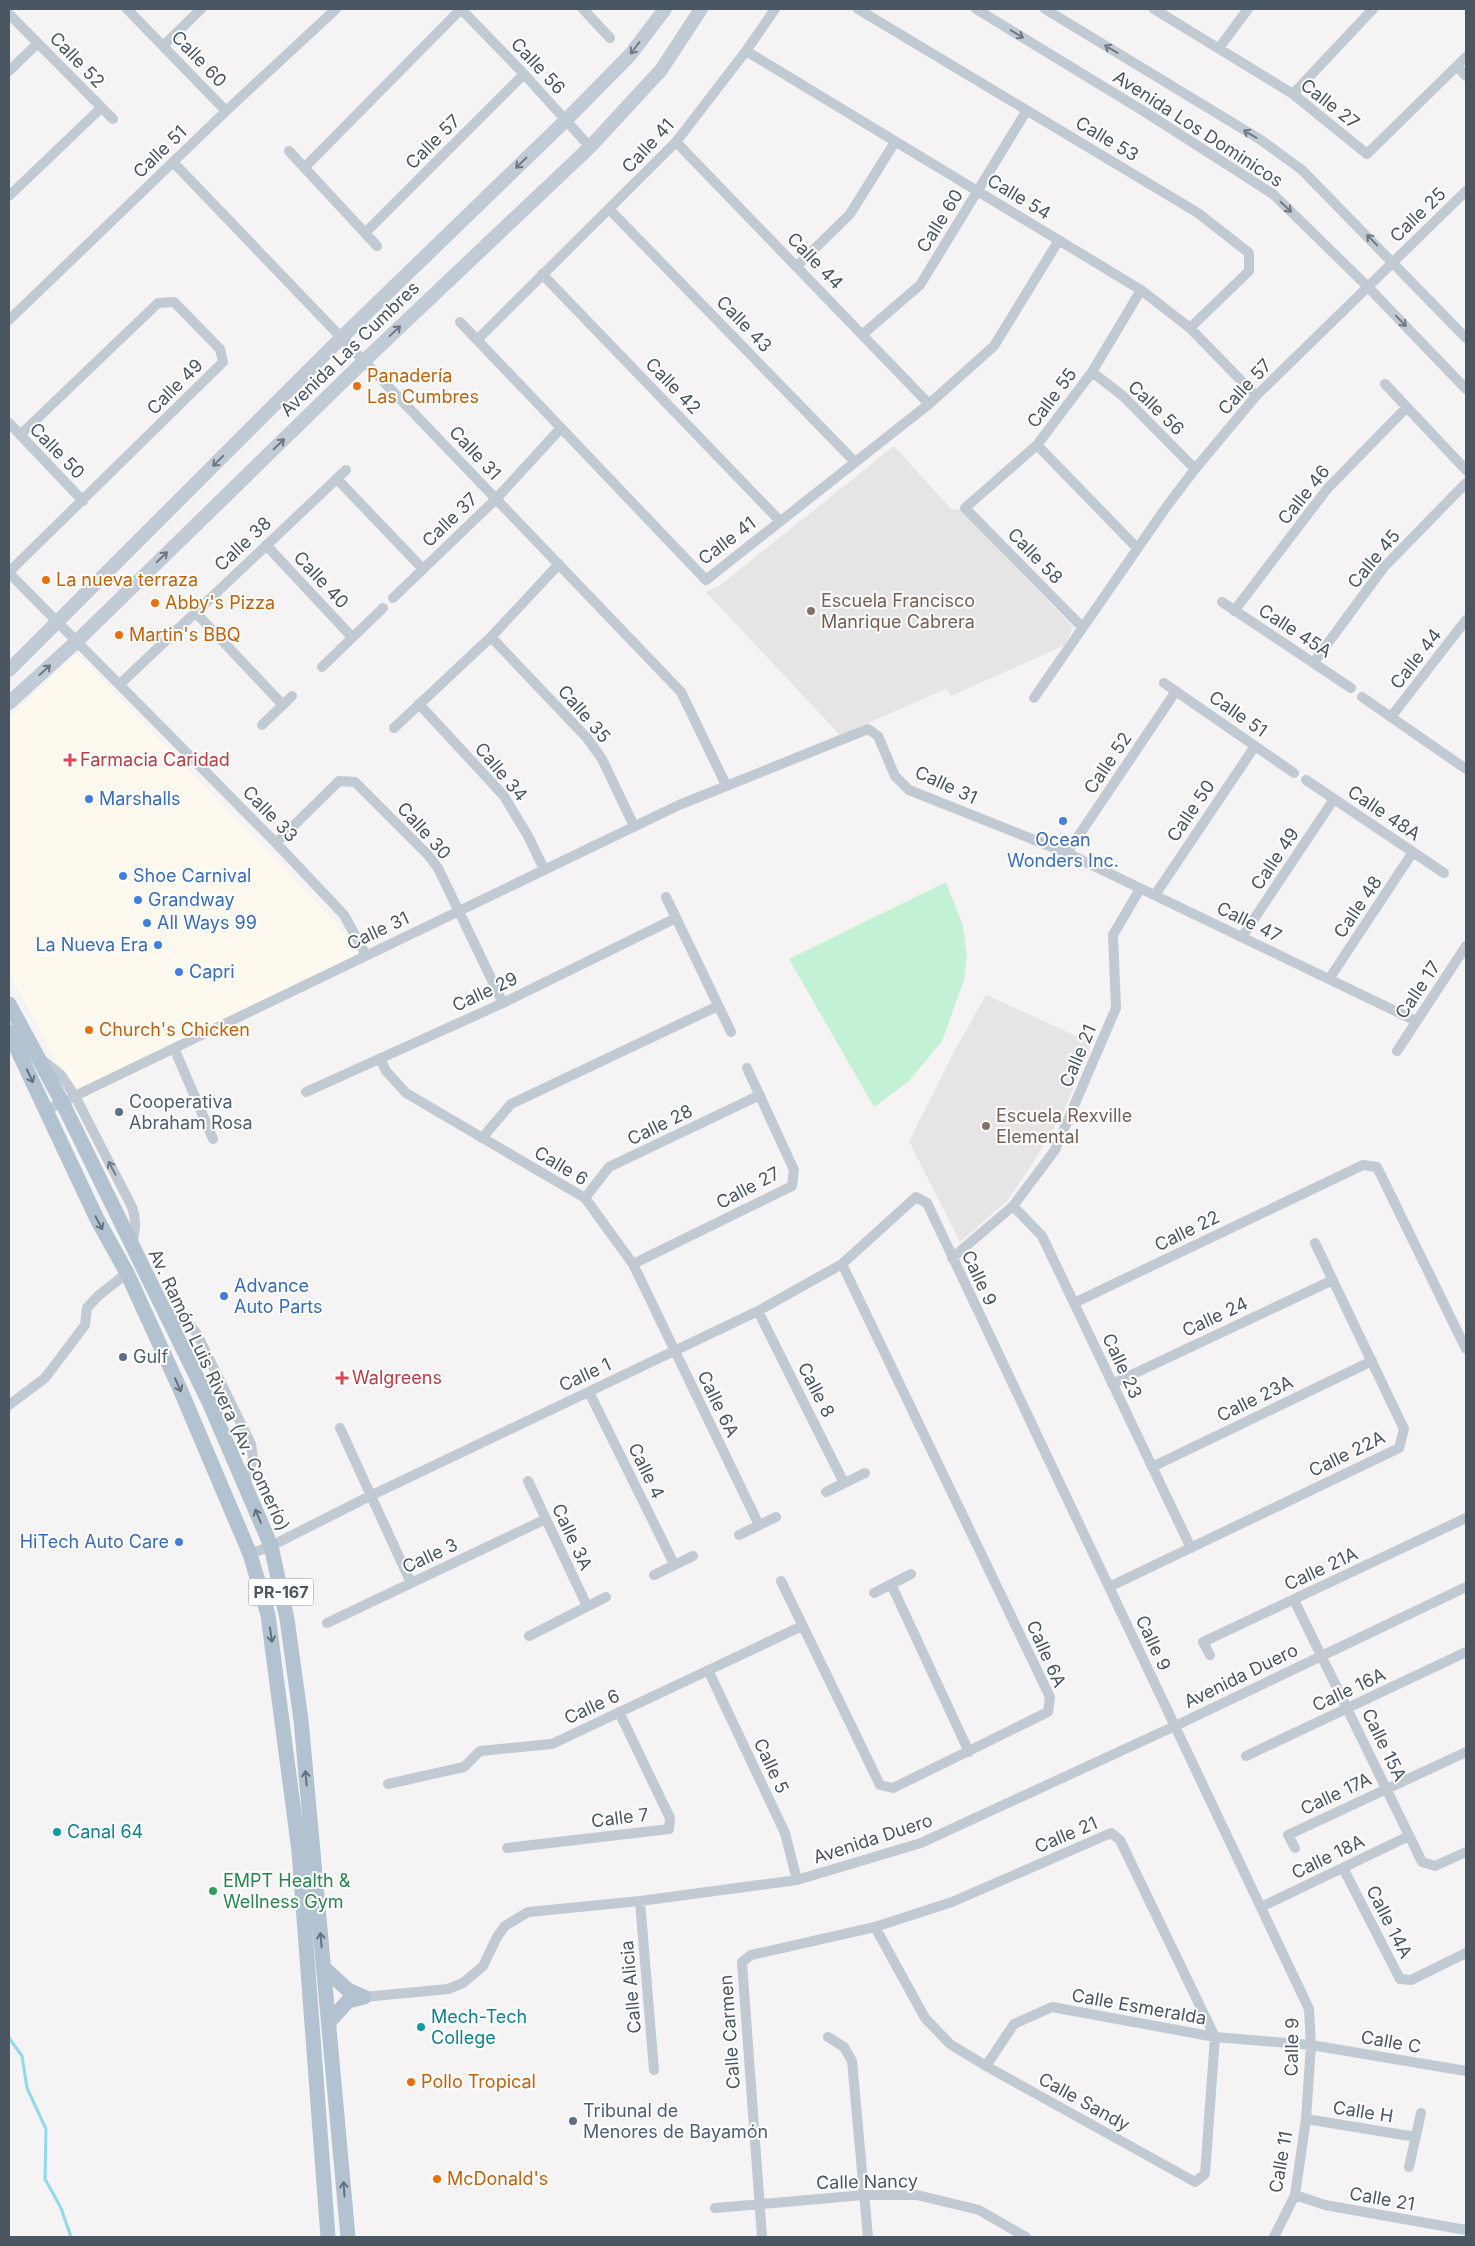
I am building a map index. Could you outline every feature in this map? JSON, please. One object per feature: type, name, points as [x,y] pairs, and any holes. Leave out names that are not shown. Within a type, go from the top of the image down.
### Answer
[{"type":"main road","name":"Av. Ramón Luis Rivera (Av. Comerío)","points":[[9,1004],[37,1056],[68,1099],[132,1246],[208,1402],[271,1546],[287,1620],[301,1720],[348,2237]]},
{"type":"main road","name":"Av. Ramón Luis Rivera (Av. Comerío)","points":[[9,1032],[98,1219],[127,1273],[180,1389],[250,1554],[268,1615],[299,1851],[328,2237]]},
{"type":"main road","points":[[323,1967],[348,1990],[364,1997]]},
{"type":"main road","points":[[329,2022],[348,2001],[364,1997]]},
{"type":"street","name":"Calle 60","points":[[127,9],[226,111]]},
{"type":"street","points":[[163,46],[201,9]]},
{"type":"street","name":"Calle 51","points":[[9,320],[226,111],[336,9]]},
{"type":"street","points":[[304,168],[461,9]]},
{"type":"street","name":"Calle 56","points":[[461,9],[524,74],[590,147]]},
{"type":"street","name":"Avenida Las Cumbres","points":[[9,670],[342,337],[566,120],[630,54],[665,9]]},
{"type":"street","name":"Avenida Las Cumbres","points":[[9,702],[76,642],[364,360],[590,147],[661,70],[701,9]]},
{"type":"street","points":[[746,51],[775,9]]},
{"type":"street","name":"Calle 53","points":[[858,9],[1198,213],[1249,253],[1249,271],[1190,328]]},
{"type":"street","name":"Avenida Los Dominicos","points":[[976,9],[1145,112],[1273,194],[1368,287],[1466,389]]},
{"type":"street","name":"Avenida Los Dominicos","points":[[1045,9],[1261,140],[1302,170],[1466,338]]},
{"type":"street","name":"Calle 27","points":[[1154,9],[1293,94],[1367,154],[1466,57]]},
{"type":"street","points":[[1219,48],[1248,9]]},
{"type":"street","points":[[1293,94],[1374,9]]},
{"type":"street","points":[[588,11],[610,38]]},
{"type":"street","name":"Calle 52","points":[[9,14],[113,119]]},
{"type":"street","points":[[9,70],[38,42]]},
{"type":"street","name":"Calle 54","points":[[746,51],[1141,290],[1190,328],[1256,396]]},
{"type":"street","name":"Calle 41","points":[[478,339],[676,142],[746,51]]},
{"type":"street","points":[[1456,66],[1466,76]]},
{"type":"street","name":"Calle 57","points":[[365,233],[524,74]]},
{"type":"street","name":"Calle 52","points":[[9,196],[101,108]]},
{"type":"street","name":"Calle 60","points":[[862,334],[920,285],[1027,110]]},
{"type":"street","name":"Calle 44","points":[[676,142],[929,404]]},
{"type":"street","points":[[797,266],[850,214],[895,142]]},
{"type":"street","points":[[289,151],[377,246]]},
{"type":"street","name":"Calle 31","points":[[173,162],[681,692],[726,785]]},
{"type":"street","name":"Calle 25","points":[[1393,262],[1466,191]]},
{"type":"street","name":"Calle 43","points":[[609,208],[855,462]]},
{"type":"street","name":"Calle 41","points":[[460,322],[706,580],[929,404],[994,346],[1059,240]]},
{"type":"street","name":"Calle 57","points":[[1034,698],[1137,548],[1195,469],[1256,396],[1393,262]]},
{"type":"street","name":"Calle 42","points":[[542,274],[780,521]]},
{"type":"street","name":"Calle 55","points":[[966,508],[1037,445],[1092,372],[1141,290]]},
{"type":"street","name":"Calle 49","points":[[9,572],[223,362],[220,349],[174,302],[158,303],[20,435]]},
{"type":"street","name":"Calle 56","points":[[1092,372],[1123,396],[1195,469]]},
{"type":"street","points":[[1386,384],[1466,470]]},
{"type":"street","name":"Calle 46","points":[[1234,611],[1327,488],[1407,407]]},
{"type":"street","name":"Calle 50","points":[[9,423],[83,500]]},
{"type":"street","name":"Calle 37","points":[[393,598],[496,499],[561,428]]},
{"type":"street","points":[[1037,445],[1137,548]]},
{"type":"street","name":"Calle 38","points":[[120,684],[346,470]]},
{"type":"street","name":"Calle 37","points":[[337,479],[423,569]]},
{"type":"street","name":"Calle 45","points":[[1314,662],[1384,567],[1466,483]]},
{"type":"street","name":"Calle 58","points":[[966,508],[1082,627]]},
{"type":"street","name":"Calle 40","points":[[266,545],[352,637]]},
{"type":"street","points":[[394,728],[491,637],[560,564]]},
{"type":"street","points":[[9,572],[76,642]]},
{"type":"street","name":"Calle 45A","points":[[1222,602],[1351,688]]},
{"type":"street","points":[[322,667],[383,608]]},
{"type":"street","points":[[195,612],[282,705]]},
{"type":"street","name":"Calle 44","points":[[1391,717],[1466,620]]},
{"type":"street","name":"Calle 35","points":[[491,637],[587,738],[602,759],[634,826]]},
{"type":"street","name":"Calle 33","points":[[76,642],[120,684],[344,915],[366,954]]},
{"type":"street","name":"Calle 51","points":[[1164,683],[1294,773]]},
{"type":"street","name":"Calle 52","points":[[1068,853],[1176,692]]},
{"type":"street","points":[[262,725],[292,696]]},
{"type":"street","points":[[1362,697],[1466,769]]},
{"type":"street","name":"Calle 34","points":[[419,704],[504,796],[528,836],[544,869]]},
{"type":"street","name":"Calle 31","points":[[46,1110],[634,826],[726,785],[868,729],[878,736],[895,776],[909,790],[1068,853]]},
{"type":"street","name":"Calle 50","points":[[1155,895],[1255,746]]},
{"type":"street","name":"Calle 48A","points":[[1306,780],[1444,873]]},
{"type":"street","name":"Calle 30","points":[[276,843],[338,782],[354,782],[428,855],[438,868],[503,1002]]},
{"type":"street","name":"Calle 49","points":[[1242,937],[1334,799]]},
{"type":"street","name":"Calle 48","points":[[1329,979],[1413,852]]},
{"type":"street","name":"Calle 47","points":[[1068,853],[1416,1021]]},
{"type":"street","name":"Calle 21","points":[[952,1258],[1013,1206],[1055,1150],[1116,1008],[1112,935],[1140,889]]},
{"type":"street","points":[[666,897],[731,1032]]},
{"type":"street","name":"Calle 29","points":[[306,1092],[503,1002],[676,918]]},
{"type":"street","name":"Calle 17","points":[[1397,1051],[1466,946]]},
{"type":"street","points":[[482,1138],[511,1104],[718,1006]]},
{"type":"street","points":[[174,1048],[213,1139]]},
{"type":"street","name":"Calle 6","points":[[380,1058],[386,1071],[406,1094],[585,1198],[633,1264],[674,1351]]},
{"type":"street","name":"Calle 27","points":[[633,1264],[792,1186],[794,1170],[747,1068]]},
{"type":"street","name":"Calle 28","points":[[585,1198],[609,1167],[760,1095]]},
{"type":"street","name":"Calle 22","points":[[1074,1303],[1363,1165],[1377,1167],[1466,1349]]},
{"type":"street","name":"Calle 9","points":[[916,1197],[927,1203],[1309,2009],[1311,2045],[1306,2119]]},
{"type":"street","name":"Calle 1","points":[[250,1554],[271,1546],[370,1496],[758,1311],[842,1264],[916,1197]]},
{"type":"street","name":"Calle 23","points":[[1013,1206],[1042,1236],[1191,1548]]},
{"type":"street","name":"Calle 22A","points":[[1109,1588],[1399,1448],[1404,1429],[1315,1243]]},
{"type":"street","name":"Calle 6A","points":[[780,1581],[880,1785],[894,1788],[1048,1712],[1050,1697],[842,1264]]},
{"type":"street","points":[[9,1405],[45,1378],[85,1325],[87,1308],[98,1296],[127,1273]]},
{"type":"street","name":"Calle 24","points":[[1112,1384],[1333,1280]]},
{"type":"street","points":[[162,1306],[191,1326],[198,1334],[251,1444],[253,1458],[244,1485]]},
{"type":"street","name":"Calle 8","points":[[758,1311],[844,1483]]},
{"type":"street","name":"Calle 6A","points":[[674,1351],[759,1525]]},
{"type":"street","name":"Calle 23A","points":[[1152,1467],[1372,1361]]},
{"type":"street","name":"Calle 4","points":[[589,1392],[674,1564]]},
{"type":"street","points":[[340,1428],[411,1584]]},
{"type":"street","points":[[826,1492],[865,1473]]},
{"type":"street","name":"Calle 3A","points":[[528,1481],[587,1606]]},
{"type":"street","points":[[739,1535],[776,1517]]},
{"type":"street","name":"Calle 21A","points":[[1210,1655],[1203,1642],[1466,1518]]},
{"type":"street","name":"Calle 3","points":[[327,1623],[546,1519]]},
{"type":"street","points":[[654,1575],[693,1556]]},
{"type":"street","points":[[874,1593],[910,1574]]},
{"type":"street","points":[[891,1584],[969,1752]]},
{"type":"street","name":"Avenida Duero","points":[[364,1997],[448,1989],[463,1984],[483,1966],[497,1937],[505,1926],[528,1912],[640,1901],[797,1880],[921,1843],[1175,1726],[1466,1587]]},
{"type":"street","points":[[530,1636],[606,1597]]},
{"type":"street","name":"Calle 15A","points":[[1294,1600],[1422,1862],[1435,1866],[1466,1852]]},
{"type":"street","name":"Calle 6","points":[[388,1784],[464,1767],[480,1752],[552,1744],[802,1626]]},
{"type":"street","name":"Calle 16A","points":[[1246,1756],[1466,1652]]},
{"type":"street","name":"Calle 5","points":[[708,1670],[785,1833],[797,1880]]},
{"type":"street","name":"Calle 7","points":[[507,1848],[668,1829],[670,1818],[619,1712]]},
{"type":"street","name":"Calle 17A","points":[[1295,1848],[1288,1835],[1466,1752]]},
{"type":"street","name":"Calle 21","points":[[875,1927],[952,1902],[1111,1833],[1120,1840],[1215,2037]]},
{"type":"street","name":"Calle 18A","points":[[1262,1907],[1409,1836]]},
{"type":"street","name":"Calle 14A","points":[[1343,1868],[1400,1979],[1412,1980],[1466,1954]]},
{"type":"street","name":"Calle Alicia","points":[[640,1901],[654,2070]]},
{"type":"street","name":"Calle Sandy","points":[[875,1927],[925,2018],[950,2044],[986,2066],[1196,2182],[1205,2174],[1215,2037]]},
{"type":"street","name":"Calle Carmen","points":[[762,2237],[742,1962],[752,1955],[875,1927]]},
{"type":"street","name":"Calle Esmeralda","points":[[986,2066],[1014,2024],[1052,2008],[1215,2037],[1311,2045]]},
{"type":"street","points":[[828,2037],[844,2047],[852,2060],[868,2237]]},
{"type":"street","name":"Calle C","points":[[1311,2045],[1466,2071]]},
{"type":"street","name":"Calle H","points":[[1410,2167],[1421,2113]]},
{"type":"street","name":"Calle H","points":[[1306,2119],[1416,2137]]},
{"type":"street","name":"Calle 11","points":[[1274,2237],[1295,2194],[1306,2119]]},
{"type":"street","name":"Calle 21","points":[[1295,2194],[1325,2206],[1466,2230]]},
{"type":"street","name":"Calle Nancy","points":[[715,2208],[864,2195],[917,2195],[979,2210],[1026,2237]]},
{"type":"shaded area","points":[[894,446],[952,510],[960,509],[1073,627],[1065,645],[951,696],[946,689],[840,735],[706,592],[719,586]]},
{"type":"shaded area","points":[[77,654],[338,925],[363,963],[79,1101],[9,973],[9,717]]},
{"type":"shaded area","name":"Escuela Rexville Elemental","points":[[986,995],[1092,1043],[1064,1111],[1033,1163],[1007,1201],[960,1242],[909,1141],[955,1050]]},
{"type":"green space","points":[[946,882],[963,926],[967,956],[964,980],[942,1041],[909,1081],[874,1107],[789,959]]},
{"type":"waterway","points":[[9,2038],[22,2056],[27,2088],[46,2129],[45,2179],[61,2208],[71,2237]]},
{"type":"place","name":"Panadería Las Cumbres","points":[[357,386]]},
{"type":"place","name":"La nueva terraza","points":[[46,580]]},
{"type":"place","name":"Abby's Pizza","points":[[155,603]]},
{"type":"place","name":"Escuela Francisco Manrique Cabrera","points":[[811,611]]},
{"type":"place","name":"Martin's BBQ","points":[[119,635]]},
{"type":"place","name":"Farmacia Caridad","points":[[70,760]]},
{"type":"place","name":"Marshalls","points":[[89,799]]},
{"type":"place","name":"Ocean Wonders Inc.","points":[[1063,821]]},
{"type":"place","name":"Shoe Carnival","points":[[123,876]]},
{"type":"place","name":"Grandway","points":[[138,900]]},
{"type":"place","name":"All Ways 99","points":[[147,923]]},
{"type":"place","name":"La Nueva Era","points":[[158,945]]},
{"type":"place","name":"Capri","points":[[179,972]]},
{"type":"place","name":"Church's Chicken","points":[[89,1030]]},
{"type":"place","name":"Cooperativa Abraham Rosa","points":[[119,1112]]},
{"type":"place","name":"Escuela Rexville Elemental","points":[[986,1126]]},
{"type":"place","name":"Advance Auto Parts","points":[[224,1296]]},
{"type":"place","name":"Gulf","points":[[123,1357]]},
{"type":"place","name":"Walgreens","points":[[342,1378]]},
{"type":"place","name":"HiTech Auto Care","points":[[179,1542]]},
{"type":"place","name":"Canal 64","points":[[57,1832]]},
{"type":"place","name":"EMPT Health & Wellness Gym","points":[[213,1891]]},
{"type":"place","name":"Mech-Tech College","points":[[421,2027]]},
{"type":"place","name":"Pollo Tropical","points":[[411,2082]]},
{"type":"place","name":"Tribunal de Menores de Bayamón","points":[[573,2121]]},
{"type":"place","name":"McDonald's","points":[[437,2179]]}]
